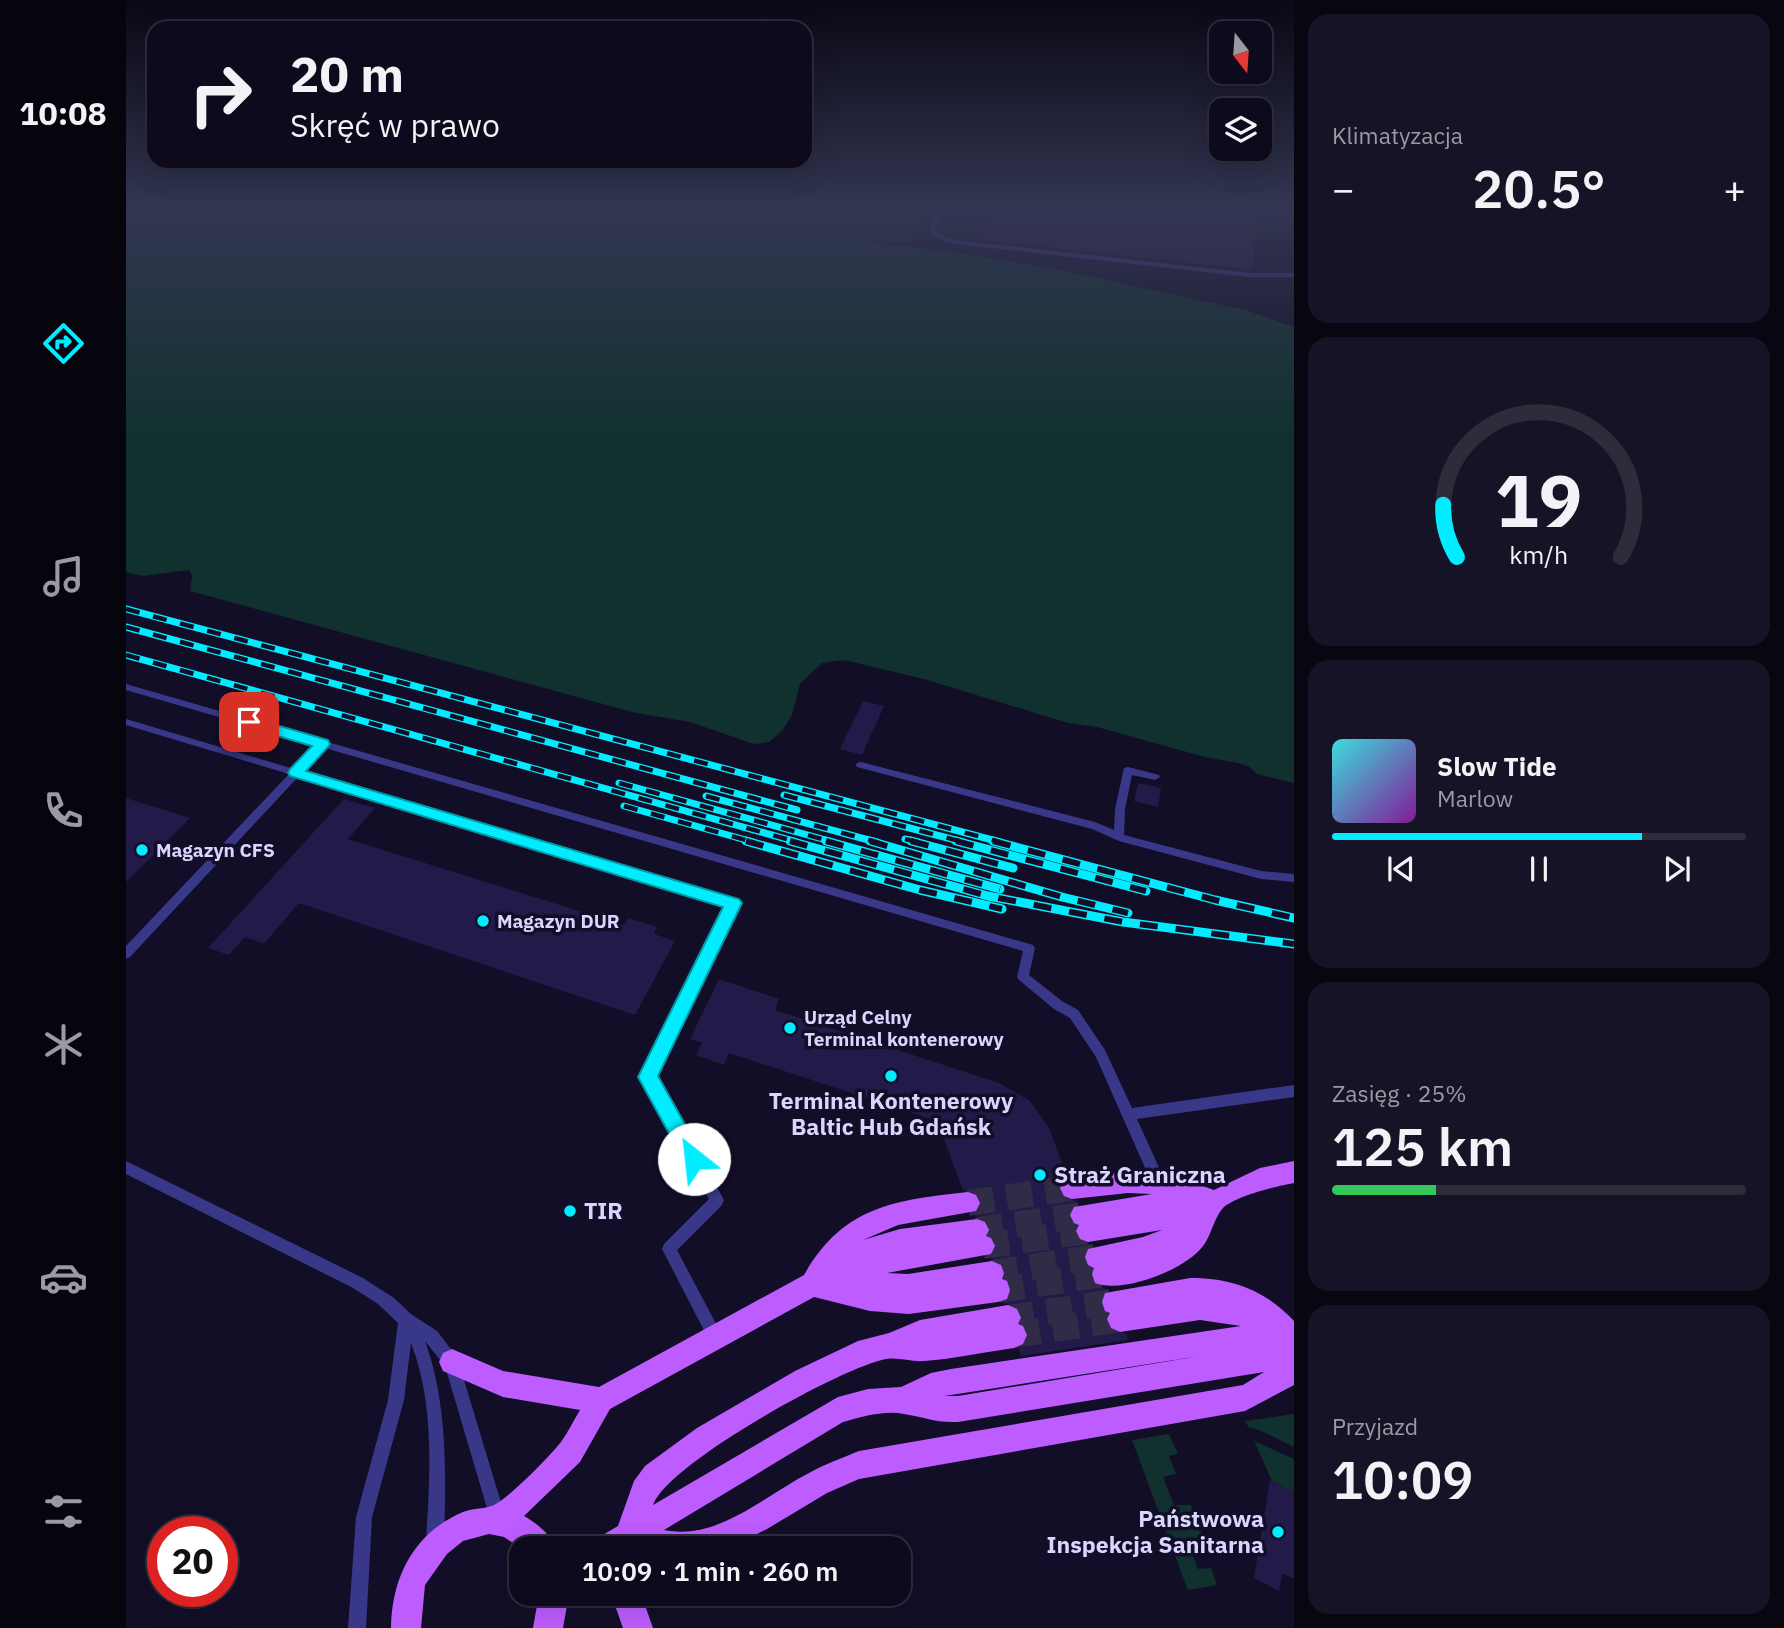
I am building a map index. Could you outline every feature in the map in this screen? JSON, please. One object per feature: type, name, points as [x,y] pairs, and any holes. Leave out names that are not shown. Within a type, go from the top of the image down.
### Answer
[{"type":"main road","points":[[1085,1223],[1185,1216],[1260,1179],[1294,1172]]},
{"type":"main road","points":[[1072,1188],[1128,1181],[1159,1183],[1179,1187],[1215,1201]]},
{"type":"main road","points":[[1101,1266],[1159,1264],[1187,1250],[1198,1237],[1215,1201]]},
{"type":"main road","points":[[813,1284],[820,1268],[840,1242],[872,1221],[904,1212],[968,1203]]},
{"type":"main road","points":[[498,1520],[569,1452],[601,1400],[813,1284],[872,1264],[980,1238]]},
{"type":"main road","points":[[813,1284],[870,1299],[909,1302],[995,1282]]},
{"type":"main road","points":[[1294,1340],[1258,1305],[1227,1290],[1199,1289],[1117,1310],[1224,1308],[1242,1312],[1260,1321],[1294,1350]]},
{"type":"main road","points":[[622,1536],[644,1492],[655,1476],[672,1461],[706,1437],[804,1380],[858,1354],[889,1346],[922,1349],[1011,1327]]},
{"type":"main road","points":[[630,1536],[831,1413],[868,1402],[902,1400],[937,1409],[958,1409],[1261,1359],[1294,1360]]},
{"type":"main road","points":[[452,1362],[503,1384],[601,1400]]},
{"type":"main road","points":[[718,1536],[826,1477],[859,1465],[1245,1398],[1260,1392],[1284,1374],[1294,1372]]},
{"type":"main road","points":[[406,1628],[406,1604],[412,1582],[435,1544],[465,1524],[482,1520],[498,1520],[516,1525],[532,1536]]},
{"type":"main road","points":[[630,1606],[638,1628]]},
{"type":"lane","points":[[126,687],[1029,948],[1023,977],[1058,1005],[1074,1014],[1101,1054],[1159,1183]]},
{"type":"lane","points":[[126,722],[733,903],[648,1077],[717,1200],[669,1249],[715,1337]]},
{"type":"lane","points":[[126,954],[323,744]]},
{"type":"lane","points":[[861,765],[1094,826],[1119,837],[1261,875],[1294,878]]},
{"type":"lane","points":[[1119,837],[1120,809],[1128,770],[1155,777]]},
{"type":"lane","points":[[1128,1114],[1294,1091]]},
{"type":"lane","points":[[126,1167],[358,1283],[394,1307],[405,1320],[419,1344],[425,1362],[433,1405],[438,1468],[435,1544]]},
{"type":"lane","points":[[405,1320],[432,1336],[452,1362],[498,1520]]},
{"type":"lane","points":[[356,1628],[364,1517],[396,1400],[405,1320]]},
{"type":"green space","points":[[126,283],[1121,283],[1245,310],[1294,327],[1294,783],[1257,774],[1250,767],[1238,763],[1205,757],[1097,727],[1068,723],[924,679],[844,660],[822,663],[800,684],[792,715],[782,731],[769,742],[754,744],[690,722],[636,713],[190,591],[192,576],[189,570],[142,576],[126,572]]},
{"type":"green space","points":[[1294,1414],[1294,1447],[1257,1429],[1249,1428],[1245,1421]]},
{"type":"green space","points":[[1169,1434],[1178,1454],[1169,1456],[1176,1474],[1163,1477],[1174,1505],[1191,1505],[1203,1537],[1201,1541],[1189,1544],[1198,1569],[1211,1568],[1217,1585],[1188,1590],[1132,1440]]},
{"type":"green space","points":[[1254,1441],[1294,1459],[1294,1492],[1272,1481]]},
{"type":"building","points":[[863,701],[884,706],[862,755],[840,749]]},
{"type":"building","points":[[1138,783],[1161,788],[1158,807],[1134,801]]},
{"type":"building","name":"Magazyn CFS","points":[[126,798],[190,818],[126,882]]},
{"type":"building","name":"Magazyn DUR","points":[[344,799],[375,808],[348,839],[624,925],[628,918],[657,927],[654,934],[675,941],[635,1015],[299,903],[264,944],[245,937],[229,955],[208,948]]},
{"type":"building","points":[[719,979],[779,999],[775,1010],[999,1083],[1029,1100],[1049,1128],[1067,1176],[1062,1179],[1058,1189],[1063,1198],[1077,1201],[1078,1204],[1072,1206],[1068,1214],[1075,1226],[1074,1232],[1079,1241],[1093,1245],[1086,1248],[1083,1256],[1086,1266],[1091,1269],[1093,1284],[1109,1290],[1103,1292],[1100,1301],[1106,1314],[1105,1320],[1110,1330],[1126,1334],[1128,1340],[1021,1356],[1018,1349],[1025,1345],[1029,1336],[1018,1307],[1003,1303],[1009,1300],[1012,1291],[1009,1280],[1005,1277],[1002,1263],[987,1257],[993,1255],[997,1245],[990,1235],[991,1229],[987,1221],[972,1214],[978,1212],[982,1202],[977,1193],[963,1190],[939,1126],[934,1120],[729,1053],[724,1065],[696,1055],[702,1043],[690,1039]]},
{"type":"building","name":"Państwowa Inspekcja Sanitarna","points":[[1270,1480],[1294,1492],[1294,1579],[1282,1573],[1279,1591],[1254,1578]]},
{"type":"tunnel","points":[[968,1203],[1072,1188]]},
{"type":"tunnel","points":[[977,1230],[1082,1215]]},
{"type":"tunnel","points":[[983,1246],[1088,1231]]},
{"type":"tunnel","points":[[992,1273],[1097,1257]]},
{"type":"tunnel","points":[[998,1290],[1104,1274]]},
{"type":"tunnel","points":[[1008,1318],[1114,1302]]},
{"type":"tunnel","points":[[1014,1335],[1120,1319]]},
{"type":"railway","points":[[126,609],[1000,842]]},
{"type":"railway","points":[[126,627],[797,810]]},
{"type":"railway","points":[[126,655],[797,842]]},
{"type":"railway","points":[[619,783],[833,842]]},
{"type":"railway","points":[[784,795],[963,842]]},
{"type":"railway","points":[[706,796],[876,842]]},
{"type":"railway","points":[[624,806],[753,842]]},
{"type":"railway","points":[[905,839],[918,842]]},
{"type":"railway","points":[[746,841],[920,890],[1002,909]]},
{"type":"railway","points":[[790,841],[988,896],[1123,922],[1294,944]]},
{"type":"railway","points":[[826,841],[1000,889]]},
{"type":"railway","points":[[870,841],[1062,897],[1128,913]]},
{"type":"railway","points":[[911,841],[1013,868]]},
{"type":"railway","points":[[956,841],[1146,891]]},
{"type":"railway","points":[[993,841],[1215,900],[1294,918]]},
{"type":"place","name":"Magazyn CFS","points":[[142,850]]},
{"type":"place","name":"Magazyn DUR","points":[[483,921]]},
{"type":"place","name":"Urząd Celny Terminal kontenerowy","points":[[790,1028]]},
{"type":"place","name":"Terminal Kontenerowy Baltic Hub Gdańsk","points":[[891,1076]]},
{"type":"place","name":"Straż Graniczna","points":[[1040,1175]]},
{"type":"place","name":"TIR","points":[[570,1211]]},
{"type":"place","name":"Państwowa Inspekcja Sanitarna","points":[[1278,1532]]},
{"type":"route","points":[[249,722],[323,744],[296,773],[733,903],[648,1077],[694,1159]]}]
